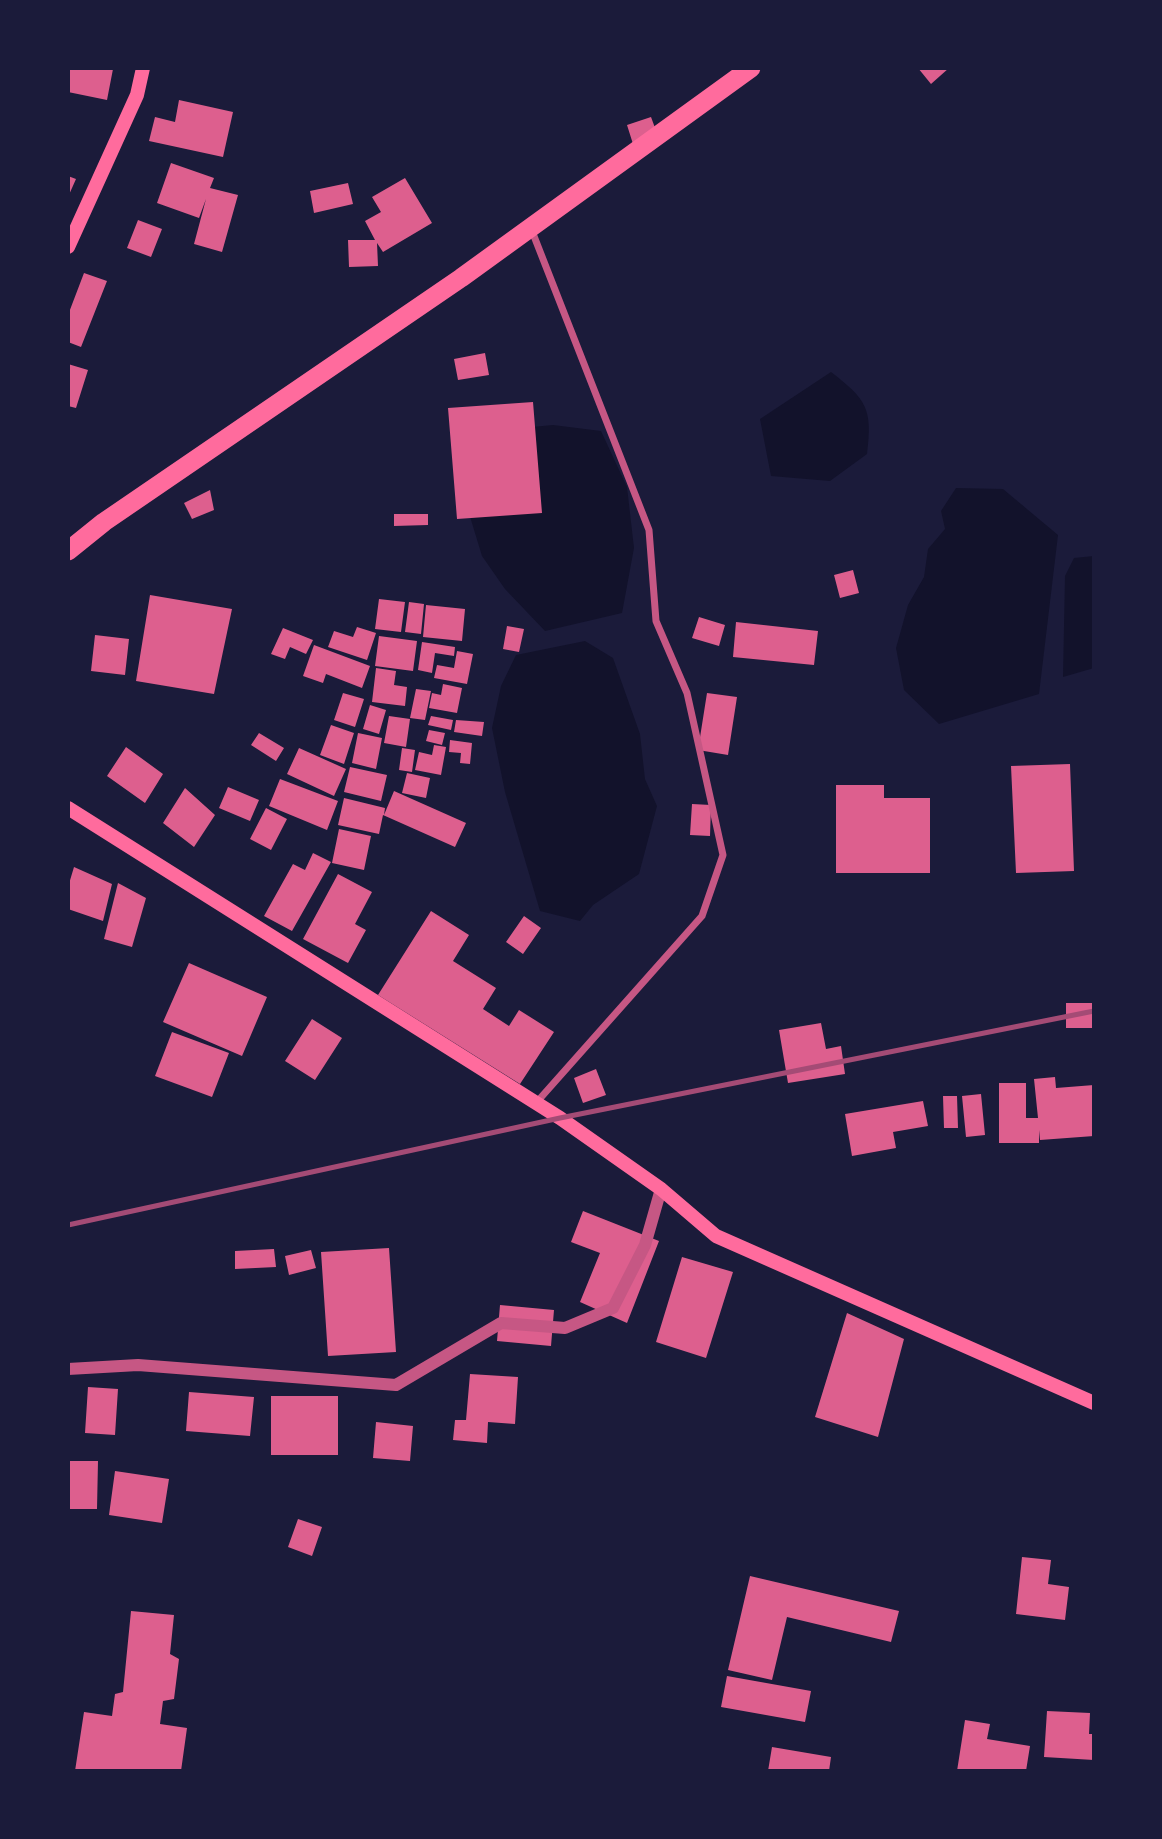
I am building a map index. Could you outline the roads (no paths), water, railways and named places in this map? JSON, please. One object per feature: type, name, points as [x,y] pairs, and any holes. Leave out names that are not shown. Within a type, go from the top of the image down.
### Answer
[{"type":"highway","points":[[68,551],[90,533],[461,278],[751,68]]},
{"type":"highway","points":[[68,542],[90,533]]},
{"type":"main road","points":[[68,247],[137,95],[144,68]]},
{"type":"main road","points":[[68,808],[536,1103],[662,1189],[716,1236],[1094,1403]]},
{"type":"street","points":[[530,227],[649,530],[656,621],[687,693],[723,855],[702,916],[536,1103]]},
{"type":"street","points":[[68,1368],[138,1366],[396,1385],[502,1323],[565,1328],[613,1308],[645,1245],[662,1189]]},
{"type":"railway","points":[[68,1225],[560,1118],[1094,1011]]}]
